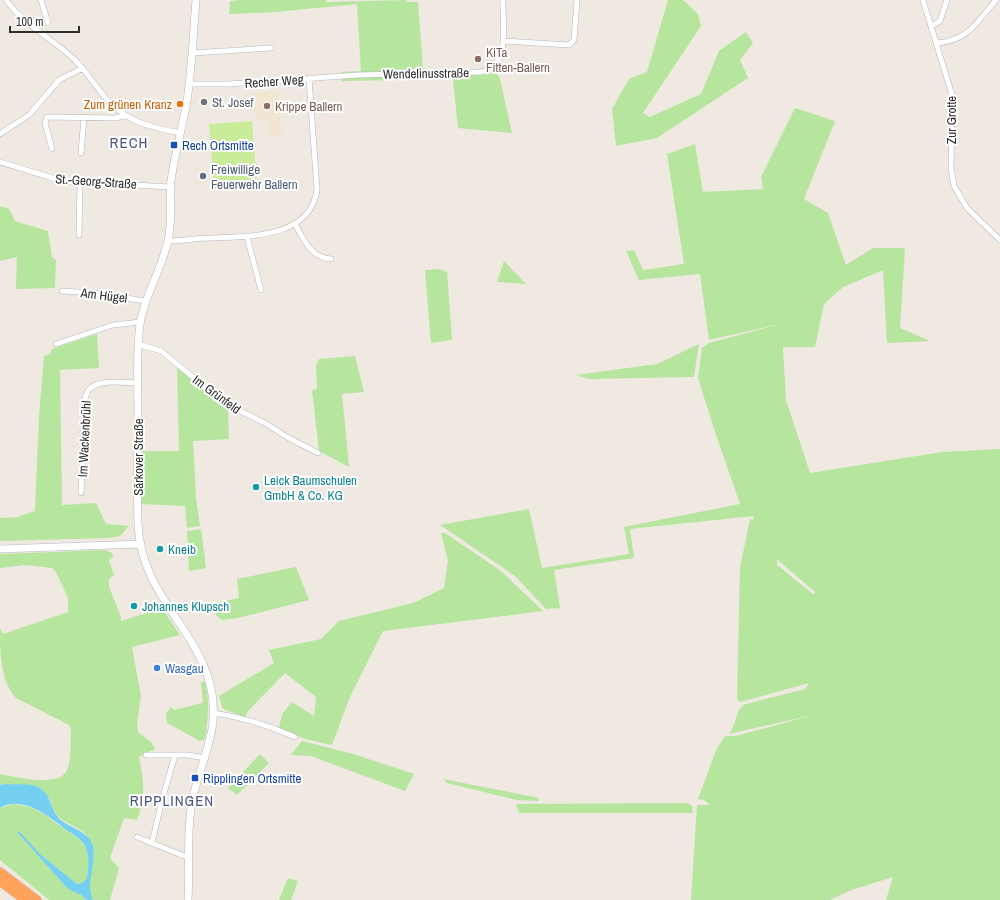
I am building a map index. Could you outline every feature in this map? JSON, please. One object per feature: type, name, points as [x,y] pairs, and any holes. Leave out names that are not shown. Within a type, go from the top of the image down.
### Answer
[{"type":"highway","points":[[0,872],[37,900]]},
{"type":"highway","points":[[0,881],[24,900]]},
{"type":"main road","name":"Särkover Straße","points":[[188,900],[192,801],[206,758],[210,741],[213,713],[210,685],[204,668],[190,641],[155,586],[147,568],[141,544],[138,521],[138,344],[140,322],[146,301],[168,241],[170,187],[189,84],[196,0]]},
{"type":"main road","points":[[0,549],[141,544]]},
{"type":"street","points":[[6,0],[26,23],[67,53],[82,68],[110,103],[125,116],[141,124],[180,133]]},
{"type":"street","points":[[41,0],[48,23]]},
{"type":"street","name":"Wendelinusstraße","points":[[358,75],[484,71],[493,68],[500,59],[503,41],[504,0]]},
{"type":"street","points":[[503,41],[569,46],[574,40],[577,0]]},
{"type":"street","name":"Zur Grotte","points":[[923,0],[952,95],[951,168],[954,186],[967,208],[1000,240]]},
{"type":"street","points":[[932,26],[940,21],[947,0]]},
{"type":"street","points":[[937,43],[952,41],[964,35],[996,0]]},
{"type":"street","points":[[192,53],[271,48]]},
{"type":"street","points":[[0,134],[28,115],[59,80],[82,68]]},
{"type":"street","name":"Recher Weg","points":[[189,84],[229,84],[358,75]]},
{"type":"street","points":[[168,241],[247,237],[266,234],[295,224],[310,209],[317,190],[309,78]]},
{"type":"street","points":[[52,149],[45,123],[47,118],[116,118],[125,116]]},
{"type":"street","points":[[81,153],[84,117]]},
{"type":"street","name":"St.-Georg-Straße","points":[[0,162],[54,180],[170,187]]},
{"type":"street","points":[[79,236],[80,182]]},
{"type":"street","points":[[295,224],[312,252],[320,257],[331,259]]},
{"type":"street","points":[[247,237],[261,290]]},
{"type":"street","name":"Am Hügel","points":[[62,291],[95,292],[146,301]]},
{"type":"street","points":[[56,344],[113,325],[140,322]]},
{"type":"street","name":"Im Grünfeld","points":[[138,344],[154,348],[166,354],[226,404],[260,420],[286,437],[318,453]]},
{"type":"street","name":"Im Wackenbrühl","points":[[81,493],[85,399],[87,390],[96,384],[138,383]]},
{"type":"street","points":[[213,713],[244,718],[296,737]]},
{"type":"street","points":[[146,755],[175,755],[206,758]]},
{"type":"street","points":[[152,843],[175,755]]},
{"type":"street","points":[[137,837],[189,858]]},
{"type":"shaded area","name":"Krippe Ballern","points":[[279,91],[282,136],[267,137],[266,120],[255,121],[253,93]]},
{"type":"green space","points":[[326,0],[327,2],[406,0],[407,2],[418,2],[423,69],[479,70],[486,75],[495,71],[500,79],[512,133],[458,128],[453,79],[342,81],[341,72],[361,71],[357,4],[276,12],[229,14],[230,1]]},
{"type":"green space","points":[[668,0],[683,0],[698,14],[701,26],[643,113],[650,117],[701,94],[719,51],[746,32],[753,43],[740,60],[748,78],[657,138],[616,146],[612,109],[629,79],[647,72]]},
{"type":"green space","points":[[795,108],[835,121],[804,199],[828,213],[846,265],[873,248],[905,248],[900,328],[930,341],[887,343],[883,270],[843,287],[824,304],[815,347],[783,347],[786,400],[810,473],[942,452],[1000,449],[1000,900],[886,900],[893,877],[851,890],[830,900],[691,900],[697,805],[710,805],[704,800],[698,799],[717,748],[725,736],[736,736],[813,715],[729,734],[740,708],[743,705],[805,689],[809,683],[740,702],[737,699],[740,568],[750,519],[753,520],[754,516],[630,529],[634,558],[554,570],[560,608],[546,609],[515,576],[440,525],[529,509],[542,568],[629,554],[624,527],[740,504],[698,378],[702,348],[709,343],[780,324],[709,340],[700,274],[639,280],[626,251],[634,250],[643,270],[684,264],[667,154],[695,144],[703,192],[763,189],[761,177]],"holes":[[[778,560],[816,593],[813,594],[777,565]]]},
{"type":"green space","points":[[252,121],[257,186],[214,189],[209,124]]},
{"type":"green space","points":[[0,206],[9,209],[15,221],[48,231],[52,257],[56,260],[55,288],[16,289],[17,257],[0,261]]},
{"type":"green space","points":[[504,261],[526,284],[497,282]]},
{"type":"green space","points":[[439,269],[447,272],[452,340],[431,343],[425,270]]},
{"type":"green space","points":[[97,334],[99,368],[60,370],[62,505],[96,503],[106,524],[129,526],[120,536],[109,538],[0,541],[0,518],[17,517],[35,511],[39,416],[44,356],[50,354],[52,349]]},
{"type":"green space","points":[[699,344],[694,377],[588,379],[576,375],[657,364]]},
{"type":"green space","points":[[355,356],[364,392],[342,394],[349,467],[319,451],[312,390],[317,389],[316,365],[319,359]]},
{"type":"green space","points":[[177,367],[228,409],[229,439],[193,441],[196,498],[200,526],[187,528],[185,506],[141,504],[142,451],[179,451]]},
{"type":"green space","points":[[201,529],[206,568],[189,571],[187,531]]},
{"type":"green space","points":[[441,533],[445,533],[501,571],[543,611],[383,631],[349,699],[332,745],[305,739],[279,728],[282,714],[292,702],[314,716],[316,697],[285,673],[248,711],[245,717],[223,709],[219,696],[274,663],[269,650],[321,639],[339,621],[413,603],[444,588],[448,561]]},
{"type":"green space","points":[[106,550],[112,553],[113,557],[109,560],[114,575],[109,579],[109,587],[121,617],[121,621],[162,608],[180,635],[132,647],[141,696],[137,724],[138,732],[151,742],[155,749],[139,757],[143,781],[142,803],[137,820],[124,818],[110,858],[119,868],[110,900],[92,900],[89,892],[89,883],[94,852],[90,840],[80,829],[63,820],[58,815],[53,809],[50,799],[5,784],[0,785],[0,774],[36,780],[56,779],[63,775],[69,766],[70,761],[71,729],[69,725],[16,698],[7,683],[4,674],[0,637],[0,628],[3,634],[68,612],[68,598],[56,572],[52,568],[26,565],[0,568],[0,554]]},
{"type":"green space","points":[[296,567],[309,600],[238,618],[222,620],[216,615],[214,603],[239,598],[237,579]]},
{"type":"green space","points":[[201,682],[205,682],[207,689],[208,710],[205,739],[200,741],[167,723],[166,713],[171,707],[174,710],[203,703]]},
{"type":"green space","points":[[302,741],[353,754],[414,774],[405,791],[311,756],[291,755]]},
{"type":"green space","points":[[260,754],[269,763],[237,795],[228,788]]},
{"type":"green space","points":[[443,779],[539,798],[538,801],[517,800],[447,783]]},
{"type":"green space","points":[[687,803],[692,806],[693,813],[519,813],[516,804]]},
{"type":"green space","points":[[14,804],[30,807],[42,813],[80,840],[87,849],[89,862],[87,878],[82,883],[77,884],[40,854],[19,832],[17,832],[66,887],[85,897],[87,900],[49,900],[0,860],[0,808]]},
{"type":"green space","points":[[288,878],[298,881],[291,900],[279,900]]},
{"type":"water","points":[[0,785],[31,785],[38,787],[48,797],[58,817],[62,821],[83,833],[91,841],[94,853],[90,887],[93,900],[87,900],[83,896],[66,887],[17,832],[19,831],[40,854],[77,884],[82,883],[87,878],[88,856],[83,843],[45,814],[36,809],[18,804],[9,804],[0,808]]},
{"type":"place","name":"KiTa Fitten-Ballern","points":[[478,59]]},
{"type":"place","name":"St. Josef","points":[[204,102]]},
{"type":"place","name":"Zum grünen Kranz","points":[[180,104]]},
{"type":"place","name":"Krippe Ballern","points":[[267,106]]},
{"type":"place","name":"Rech Ortsmitte","points":[[174,145]]},
{"type":"place","name":"Freiwillige Feuerwehr Ballern","points":[[203,176]]},
{"type":"place","name":"Leick Baumschulen GmbH & Co. KG","points":[[256,487]]},
{"type":"place","name":"Kneib","points":[[160,549]]},
{"type":"place","name":"Johannes Klupsch","points":[[134,606]]},
{"type":"place","name":"Wasgau","points":[[157,668]]},
{"type":"place","name":"Ripplingen Ortsmitte","points":[[195,778]]},
{"type":"district","name":"RECH","points":[[129,143]]},
{"type":"district","name":"RIPPLINGEN","points":[[172,801]]}]
